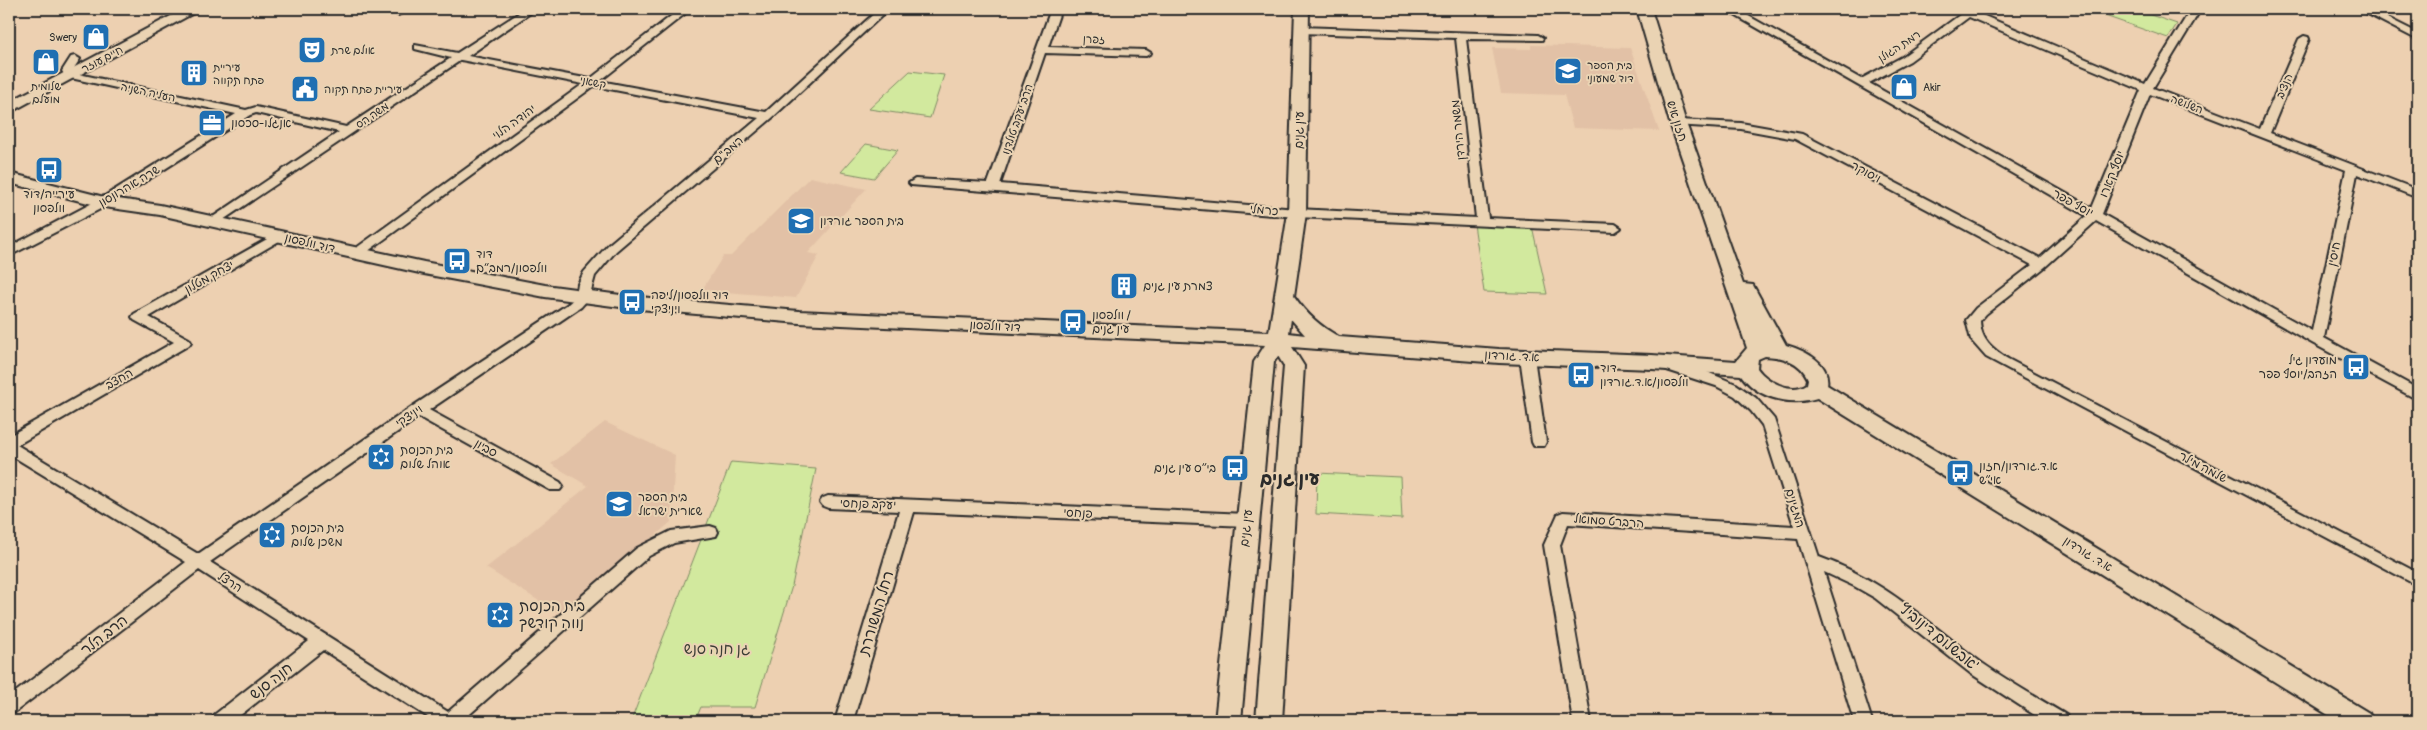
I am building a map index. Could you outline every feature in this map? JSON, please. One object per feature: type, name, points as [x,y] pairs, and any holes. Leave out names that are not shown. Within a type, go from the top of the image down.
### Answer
[{"type":"street","name":"חיים עוזר","points":[[9,97],[169,9]]},
{"type":"street","name":"חיים עוזר","points":[[9,108],[194,9]]},
{"type":"street","name":"משה הס","points":[[213,221],[531,9]]},
{"type":"street","name":"יהודה הלוי","points":[[356,254],[592,82],[686,9]]},
{"type":"street","name":"רמב\"ם","points":[[584,290],[597,264],[621,239],[768,116],[884,9]]},
{"type":"street","name":"הרב יעקב טולדנו","points":[[993,187],[1056,9]]},
{"type":"street","name":"עין גנים","points":[[1228,721],[1264,362],[1278,339],[1297,213],[1302,9]]},
{"type":"street","name":"חזון איש","points":[[1644,9],[1678,123],[1757,350]]},
{"type":"street","name":"יוסף פפר","points":[[1729,9],[2095,216],[2418,395]]},
{"type":"street","name":"יוסף קארו","points":[[1989,354],[1979,344],[1973,331],[1973,320],[1981,311],[2042,264],[2095,216],[2147,89],[2196,9]]},
{"type":"street","points":[[2363,9],[2418,37]]},
{"type":"street","name":"רמת הגולן","points":[[1861,83],[1906,59],[1966,10]]},
{"type":"street","name":"השלושה","points":[[1966,10],[2147,89],[2418,194]]},
{"type":"street","points":[[1300,30],[1538,38]]},
{"type":"street","name":"משמר הירדן","points":[[1461,36],[1482,220]]},
{"type":"street","name":"הנציב","points":[[2264,133],[2304,39]]},
{"type":"street","name":"קשאני","points":[[419,47],[459,57],[768,116]]},
{"type":"street","name":"זפרן","points":[[1040,50],[1146,53]]},
{"type":"street","points":[[70,75],[67,71],[75,59]]},
{"type":"street","name":"העליה השניה","points":[[70,75],[246,113],[256,110],[349,130]]},
{"type":"street","name":"שרה אהרונסון","points":[[9,252],[111,198],[246,113]]},
{"type":"street","name":"ויסוקר","points":[[1678,123],[1741,126],[1798,136],[2042,264]]},
{"type":"street","name":"דוד וולפסון","points":[[9,166],[111,198]]},
{"type":"street","name":"חיסין","points":[[2317,340],[2352,168]]},
{"type":"street","name":"דוד וולפסון","points":[[9,178],[111,198],[356,254],[460,274],[584,290],[654,305],[712,308],[799,317],[1278,339]]},
{"type":"street","name":"כרמלי","points":[[915,183],[993,187],[1297,213],[1482,220],[1615,228]]},
{"type":"street","name":"חזון איש","points":[[1716,232],[1778,349]]},
{"type":"street","name":"יצחק מטלון","points":[[138,317],[280,237]]},
{"type":"street","name":"ויניצקי","points":[[198,562],[418,410],[565,313],[584,290]]},
{"type":"street","points":[[1284,296],[1302,322],[1312,331],[1343,346]]},
{"type":"street","name":"החצב","points":[[9,445],[184,342],[138,317]]},
{"type":"street","points":[[1269,721],[1294,366],[1278,339]]},
{"type":"street","name":"א.ד. גורדון","points":[[1278,339],[1343,346],[1652,362],[1747,369]]},
{"type":"street","points":[[1778,349],[1802,357],[1811,364],[1817,372],[1818,380],[1815,387],[1807,393],[1796,395],[1782,394],[1753,380],[1747,369],[1746,362],[1750,355],[1757,350],[1778,349]]},
{"type":"street","name":"שלמה מילר","points":[[1989,354],[2418,580]]},
{"type":"street","points":[[1527,357],[1539,442]]},
{"type":"street","name":"המגינים","points":[[1652,362],[1699,374],[1727,385],[1750,400],[1769,423],[1863,721]]},
{"type":"street","name":"א.ד. גורדון","points":[[1815,387],[2360,721]]},
{"type":"street","name":"סביון","points":[[418,410],[554,486]]},
{"type":"street","name":"הרצל","points":[[9,445],[449,721]]},
{"type":"street","name":"יעקב פנחסי","points":[[828,502],[908,505]]},
{"type":"street","name":"פנחסי","points":[[908,505],[1247,520]]},
{"type":"street","name":"רחל המשוררת","points":[[844,721],[908,505]]},
{"type":"street","name":"הרברט סמואל","points":[[1582,721],[1552,545],[1563,518],[1803,533]]},
{"type":"street","points":[[449,721],[643,552],[671,536],[710,532]]},
{"type":"street","name":"הרב הלר","points":[[9,707],[198,562]]},
{"type":"street","name":"אבשלום דינוביץ'","points":[[1814,562],[1840,570],[1891,598],[1976,668],[2060,721]]},
{"type":"street","name":"חנה סנש","points":[[220,721],[322,641]]},
{"type":"shaded area","name":"בית הספר דוד שמעוני","points":[[1531,45],[1630,48],[1659,131],[1573,128],[1564,95],[1501,93],[1492,48],[1531,49]]},
{"type":"shaded area","name":"בית הספר גורדון","points":[[810,177],[866,189],[808,253],[819,255],[796,298],[702,290],[723,256],[731,256]]},
{"type":"shaded area","name":"בית הספר שארית ישראל","points":[[605,422],[675,455],[671,522],[562,615],[486,568],[588,486],[551,464]]},
{"type":"green space","points":[[2085,9],[2133,9],[2177,24],[2168,38]]},
{"type":"green space","points":[[910,71],[944,75],[930,118],[869,109]]},
{"type":"green space","points":[[866,144],[898,150],[874,178],[841,172]]},
{"type":"green space","points":[[1474,224],[1532,226],[1547,294],[1484,292]]},
{"type":"green space","name":"גן חנה סנש","points":[[731,462],[816,469],[792,586],[755,707],[701,707],[695,721],[631,721]]},
{"type":"green space","points":[[1317,473],[1400,477],[1402,519],[1316,514]]},
{"type":"place","name":"Swery","points":[[96,37]]},
{"type":"place","name":"אולם שרת","points":[[312,50]]},
{"type":"place","name":"שלומית מועלם","points":[[46,62]]},
{"type":"place","name":"בית הספר דוד שמעוני","points":[[1568,71]]},
{"type":"place","name":"עיריית פתח תקווה","points":[[194,73]]},
{"type":"place","name":"Akir","points":[[1904,87]]},
{"type":"place","name":"עיריית פתח תקוה","points":[[305,89]]},
{"type":"place","name":"אנגלו-סכסון","points":[[212,123]]},
{"type":"place","name":"עירייה/דוד וולפסון","points":[[49,170]]},
{"type":"place","name":"בית הספר גורדון","points":[[801,221]]},
{"type":"place","name":"דוד וולפסון/רמב״ם","points":[[457,261]]},
{"type":"place","name":"צמרת עין גנים","points":[[1124,286]]},
{"type":"place","name":"דוד וולפסון/ליפה ויניצקי","points":[[632,302]]},
{"type":"place","name":"וולפסון / עין גנים","points":[[1073,322]]},
{"type":"place","name":"מועדון גיל הזהב/יוסף פפר","points":[[2356,367]]},
{"type":"place","name":"דוד וולפסון/א.ד.גורדון","points":[[1581,375]]},
{"type":"place","name":"בית הכנסת אוהל שלום","points":[[381,457]]},
{"type":"place","name":"בי״ס עין גנים","points":[[1235,468]]},
{"type":"place","name":"א.ד.גורדון/חזון אי״ש","points":[[1960,473]]},
{"type":"place","name":"בית הספר שארית ישראל","points":[[619,504]]},
{"type":"place","name":"בית הכנסת משכן שלום","points":[[272,535]]},
{"type":"place","name":"בית הכנסת נווה קודשך","points":[[500,615]]},
{"type":"district","name":"עין גנים","points":[[1290,479]]}]
